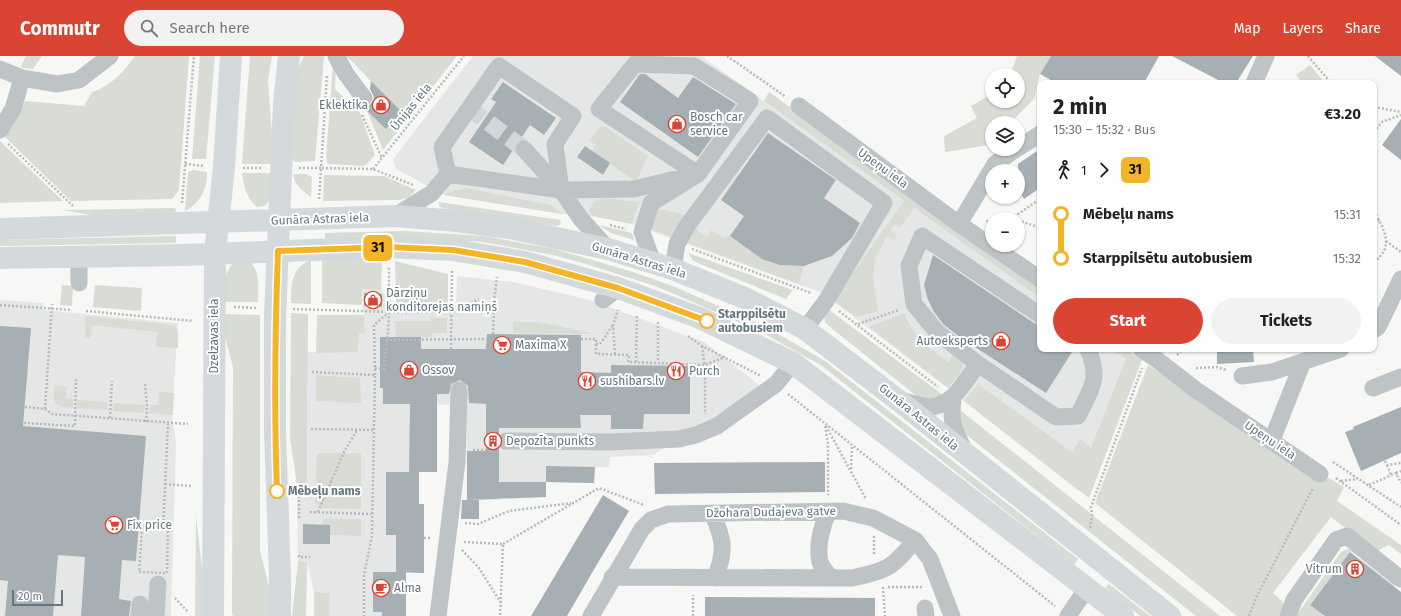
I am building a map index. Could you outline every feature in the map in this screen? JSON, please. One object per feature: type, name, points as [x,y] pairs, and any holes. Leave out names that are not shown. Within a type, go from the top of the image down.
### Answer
[{"type":"main road","name":"Dzelzavas iela","points":[[213,616],[215,254],[224,167],[231,56]]},
{"type":"main road","points":[[279,614],[275,432],[275,317],[284,103],[289,56]]},
{"type":"main road","name":"Gunāra Astras iela","points":[[0,229],[395,216],[457,221],[509,228],[608,249],[653,262],[747,299],[805,330],[898,400],[1170,616]]},
{"type":"main road","points":[[0,258],[215,254],[389,247],[453,250],[525,262],[613,298],[700,318],[793,363],[1123,616]]},
{"type":"main road","points":[[214,364],[226,384],[225,616]]},
{"type":"main road","points":[[1086,588],[1104,563]]},
{"type":"street","points":[[0,69],[22,78],[57,84],[78,80],[110,56]]},
{"type":"street","points":[[1255,80],[1266,56]]},
{"type":"street","points":[[332,63],[346,74],[364,98]]},
{"type":"street","points":[[653,262],[642,232],[651,203],[698,174],[750,101],[694,66],[635,64],[599,109],[698,174]]},
{"type":"street","points":[[448,174],[442,147],[499,66],[573,116],[555,144],[561,190]]},
{"type":"street","points":[[3,136],[22,78]]},
{"type":"street","name":"Upeņu iela","points":[[798,106],[959,224],[1037,277]]},
{"type":"street","points":[[673,269],[677,244],[687,226],[766,118],[884,203],[826,301],[805,330]]},
{"type":"street","points":[[1025,143],[1037,136]]},
{"type":"street","points":[[524,149],[561,190],[581,219],[608,249]]},
{"type":"street","points":[[959,224],[995,164],[1006,156]]},
{"type":"street","points":[[448,174],[561,190],[634,189],[698,174]]},
{"type":"street","points":[[395,216],[432,193],[448,174]]},
{"type":"street","points":[[1037,313],[922,236],[909,266],[914,304],[937,332],[978,364],[1056,417],[1078,416],[1095,378],[1093,361],[1089,352]]},
{"type":"street","points":[[79,257],[79,283]]},
{"type":"street","points":[[1377,328],[1401,279]]},
{"type":"street","name":"Upeņu iela","points":[[1146,352],[1196,390],[1272,440],[1320,474]]},
{"type":"street","points":[[1242,376],[1272,372],[1302,364],[1333,352]]},
{"type":"street","points":[[500,445],[671,439],[704,432],[717,426],[776,384],[793,363]]},
{"type":"street","points":[[898,400],[928,407],[940,405],[953,398],[978,364]]},
{"type":"street","points":[[1272,440],[1302,364]]},
{"type":"street","points":[[1373,388],[1401,377]]},
{"type":"street","points":[[438,616],[450,541],[449,522],[458,450],[459,390]]},
{"type":"street","points":[[953,398],[951,417],[955,434],[968,456]]},
{"type":"street","points":[[828,512],[821,529],[819,547],[820,564],[831,578]]},
{"type":"street","name":"Džohara Dudajeva gatve","points":[[591,616],[642,529],[651,520],[668,514],[843,512],[873,518],[915,540],[930,559],[952,616]]},
{"type":"street","points":[[712,513],[721,534],[723,547],[722,561],[715,578]]},
{"type":"street","points":[[1288,616],[1294,600],[1336,540],[1347,536],[1401,579]]},
{"type":"street","points":[[612,578],[852,578],[877,573],[898,561],[915,540]]},
{"type":"street","points":[[1068,616],[1086,588]]},
{"type":"street","points":[[156,616],[164,589]]},
{"type":"path","points":[[182,209],[194,56]]},
{"type":"path","name":"Ūnijas iela","points":[[321,168],[373,169],[464,56]]},
{"type":"path","points":[[727,56],[798,106]]},
{"type":"path","points":[[1308,56],[1328,80]]},
{"type":"path","points":[[319,199],[332,63]]},
{"type":"path","points":[[364,98],[362,114],[382,158]]},
{"type":"path","points":[[1377,108],[1401,114]]},
{"type":"path","points":[[1377,128],[1382,122],[1401,114]]},
{"type":"path","points":[[3,136],[73,206]]},
{"type":"path","points":[[185,164],[207,166]]},
{"type":"path","points":[[242,168],[264,168]]},
{"type":"path","points":[[291,168],[321,168]]},
{"type":"path","points":[[1021,212],[1037,201]]},
{"type":"path","points":[[1377,216],[1386,233],[1386,247],[1378,258]]},
{"type":"path","points":[[1025,223],[1037,227]]},
{"type":"path","points":[[1386,241],[1401,252]]},
{"type":"path","points":[[374,368],[384,369],[386,340],[388,337],[389,247]]},
{"type":"path","points":[[451,349],[452,270]]},
{"type":"path","points":[[494,334],[494,301],[497,276]]},
{"type":"path","points":[[613,298],[615,354]]},
{"type":"path","points":[[291,309],[452,312],[479,299]]},
{"type":"path","points":[[45,409],[52,304]]},
{"type":"path","points":[[858,324],[914,304]]},
{"type":"path","points":[[0,305],[72,310]]},
{"type":"path","points":[[231,307],[259,308]]},
{"type":"path","points":[[86,312],[193,321]]},
{"type":"path","points":[[364,616],[364,575],[372,536],[374,325],[389,312]]},
{"type":"path","points":[[636,362],[637,314]]},
{"type":"path","points":[[658,321],[658,362]]},
{"type":"path","points":[[596,344],[600,344],[613,325]]},
{"type":"path","points":[[386,340],[452,341],[486,339]]},
{"type":"path","points":[[581,339],[596,339],[596,354],[629,354],[628,362],[705,364],[725,357]]},
{"type":"path","points":[[702,346],[705,364],[704,432]]},
{"type":"path","points":[[1091,507],[1144,364],[1146,352]]},
{"type":"path","points":[[1176,357],[1180,352]]},
{"type":"path","points":[[1191,368],[1217,367],[1242,376]]},
{"type":"path","points":[[312,372],[374,375]]},
{"type":"path","points":[[24,423],[74,426],[76,377]]},
{"type":"path","points":[[110,418],[112,381]]},
{"type":"path","points":[[145,384],[147,405],[146,422]]},
{"type":"path","points":[[25,407],[45,409],[52,414],[168,424],[188,424]]},
{"type":"path","points":[[163,529],[168,424]]},
{"type":"path","points":[[825,424],[828,444],[828,512]]},
{"type":"path","points":[[311,429],[374,430]]},
{"type":"path","points":[[318,512],[344,452],[357,430]]},
{"type":"path","points":[[458,450],[495,450],[500,445]]},
{"type":"path","points":[[851,470],[852,445]]},
{"type":"path","points":[[1385,461],[1391,475]]},
{"type":"path","points":[[1332,462],[1401,507]]},
{"type":"path","points":[[1387,465],[1401,463]]},
{"type":"path","points":[[1368,486],[1401,471]]},
{"type":"path","points":[[1396,473],[1401,483]]},
{"type":"path","points":[[1250,616],[1256,598],[1320,474],[1331,474],[1401,525]]},
{"type":"path","points":[[1341,482],[1358,479]]},
{"type":"path","points":[[165,484],[192,486]]},
{"type":"path","points":[[450,541],[503,544],[599,488],[647,506]]},
{"type":"path","points":[[299,520],[299,490],[310,490]]},
{"type":"path","points":[[449,522],[478,524],[509,511],[574,503]]},
{"type":"path","points":[[310,512],[372,514]]},
{"type":"path","points":[[142,529],[163,529],[168,529],[167,573],[139,572],[142,529]]},
{"type":"path","points":[[450,541],[479,568],[501,603]]},
{"type":"path","points":[[500,616],[503,544]]},
{"type":"path","points":[[299,549],[299,557],[310,557]]},
{"type":"path","points":[[164,589],[188,612]]},
{"type":"shaded area","points":[[26,56],[42,56],[33,69],[22,68],[21,66]]},
{"type":"shaded area","points":[[135,56],[189,56],[179,190],[172,199],[71,201],[5,137],[25,101],[84,106],[92,92],[105,86],[116,78]]},
{"type":"shaded area","points":[[200,56],[215,56],[206,159],[192,159]]},
{"type":"shaded area","points":[[250,56],[272,56],[268,80],[272,134],[271,164],[242,164]]},
{"type":"shaded area","points":[[304,56],[324,56],[315,161],[294,162],[291,152],[296,74]]},
{"type":"shaded area","points":[[345,56],[457,56],[383,150],[367,111],[386,128],[377,88],[353,62]]},
{"type":"shaded area","points":[[473,56],[701,56],[1037,296],[1037,352],[1117,352],[1129,360],[1077,490],[948,388],[822,293],[632,224],[592,216],[562,214],[444,195],[396,169],[393,159]]},
{"type":"shaded area","points":[[1017,56],[1051,56],[1040,74],[1039,80],[1037,80],[1034,99],[1025,108],[1025,68],[1013,68]]},
{"type":"shaded area","points":[[333,64],[336,65],[335,89],[360,113],[375,155],[367,164],[363,166],[328,164],[326,158]]},
{"type":"shaded area","points":[[1310,65],[1322,80],[1300,80],[1296,75]]},
{"type":"shaded area","points":[[769,92],[985,247],[985,252],[991,252],[1037,285],[1037,296],[914,208],[901,227],[894,225],[890,230],[897,235],[894,240],[887,236],[875,258],[873,278],[878,311],[856,317],[833,301],[904,201],[764,101]]},
{"type":"shaded area","points":[[985,98],[985,108],[1025,108],[1017,116],[985,116],[985,146],[945,152],[944,136],[977,118],[971,106]]},
{"type":"shaded area","points":[[600,127],[606,127],[648,156],[636,182],[592,151],[596,145],[589,140]]},
{"type":"shaded area","points":[[0,141],[63,201],[0,203]]},
{"type":"shaded area","points":[[193,170],[207,172],[206,184],[199,199],[191,208],[185,211],[188,172]]},
{"type":"shaded area","points":[[242,173],[271,173],[270,199],[265,206],[257,207],[250,199],[245,187]]},
{"type":"shaded area","points":[[293,174],[306,174],[312,177],[311,197],[297,185]]},
{"type":"shaded area","points":[[324,175],[384,176],[416,190],[408,198],[397,200],[323,201]]},
{"type":"shaded area","points":[[466,188],[551,205],[562,214],[444,195]]},
{"type":"shaded area","points":[[601,198],[639,202],[632,224],[592,216],[589,210],[594,202]]},
{"type":"shaded area","points":[[439,202],[561,220],[560,225],[556,226],[442,208],[439,206]]},
{"type":"shaded area","points":[[174,208],[177,210],[173,214],[96,216],[63,210]]},
{"type":"shaded area","points":[[657,208],[685,215],[671,237],[651,229]]},
{"type":"shaded area","points":[[598,225],[632,233],[634,240],[611,233]]},
{"type":"shaded area","points":[[694,228],[707,237],[711,230],[724,238],[730,236],[756,254],[773,262],[793,266],[804,266],[799,284],[688,243],[686,241]]},
{"type":"shaded area","points":[[404,231],[484,236],[555,249],[636,273],[675,287],[766,327],[825,361],[1078,559],[1074,565],[822,366],[763,333],[688,300],[655,286],[586,264],[553,255],[483,242],[404,237],[325,239],[325,233]]},
{"type":"shaded area","points":[[176,236],[176,243],[0,246],[0,240]]},
{"type":"shaded area","points":[[688,253],[793,290],[786,299],[693,261]]},
{"type":"shaded area","points":[[382,257],[381,290],[362,289],[362,305],[322,303],[322,258]]},
{"type":"shaded area","points":[[248,260],[252,264],[257,274],[258,302],[223,302],[227,272],[233,263]]},
{"type":"shaded area","points":[[311,260],[311,304],[291,303],[292,283],[296,271]]},
{"type":"shaded area","points":[[395,261],[448,274],[448,305],[396,305]]},
{"type":"shaded area","points":[[457,276],[513,282],[590,300],[704,342],[766,390],[653,455],[610,457],[609,467],[595,467],[594,483],[546,482],[546,497],[500,498],[500,500],[467,500],[466,405],[410,404],[419,472],[419,504],[397,504],[396,572],[382,616],[329,616],[329,593],[314,592],[307,562],[298,562],[297,485],[307,485],[308,352],[358,352],[359,333],[365,332],[362,289],[381,290],[396,305],[456,306]],"holes":[[[326,518],[360,519],[330,534],[330,525],[323,520]]]},
{"type":"shaded area","points":[[62,285],[73,286],[72,306],[60,305]]},
{"type":"shaded area","points":[[95,285],[142,288],[141,311],[93,307]]},
{"type":"shaded area","points":[[0,300],[44,303],[43,310],[178,323],[172,415],[176,441],[171,616],[0,616]]},
{"type":"shaded area","points":[[828,309],[943,395],[937,402],[919,398],[830,327],[825,322],[824,315]]},
{"type":"shaded area","points":[[291,313],[308,314],[307,485],[297,485],[290,438]]},
{"type":"shaded area","points":[[904,313],[917,335],[935,352],[949,362],[954,352],[962,362],[963,369],[948,388],[869,327]]},
{"type":"shaded area","points":[[223,314],[260,315],[260,551],[269,586],[269,616],[233,616],[232,613],[233,367],[223,329]]},
{"type":"shaded area","points":[[317,315],[364,315],[365,333],[359,333],[358,352],[316,353]]},
{"type":"shaded area","points":[[86,316],[175,325],[178,332],[178,348],[156,347],[157,332],[92,325],[90,338],[85,337]]},
{"type":"shaded area","points":[[430,318],[447,318],[447,333],[433,333],[432,337],[396,337],[395,321],[430,321]]},
{"type":"shaded area","points":[[513,322],[538,322],[596,334],[513,333]]},
{"type":"shaded area","points":[[1116,352],[1130,352],[1142,360],[1089,498],[964,401],[978,384],[1072,452],[1081,439],[1091,448],[1126,359]]},
{"type":"shaded area","points":[[1148,365],[1309,475],[1323,481],[1329,478],[1344,487],[1337,501],[1401,545],[1401,554],[1389,545],[1379,550],[1371,548],[1331,517],[1273,593],[1282,601],[1284,607],[1280,616],[1237,616],[1095,503]]},
{"type":"shaded area","points":[[316,375],[360,378],[361,403],[316,401]]},
{"type":"shaded area","points":[[54,385],[67,387],[66,398],[74,399],[73,408],[62,407],[56,403],[54,396]]},
{"type":"shaded area","points":[[159,392],[174,393],[173,415],[149,413],[150,405],[158,405]]},
{"type":"shaded area","points":[[78,400],[108,402],[107,410],[77,408]]},
{"type":"shaded area","points":[[114,403],[145,405],[144,413],[113,411]]},
{"type":"shaded area","points":[[960,410],[1220,616],[1196,616],[959,429]]},
{"type":"shaded area","points":[[317,453],[361,453],[361,509],[320,508],[319,505],[315,503]]},
{"type":"shaded area","points":[[196,516],[204,585],[203,616],[195,616]]},
{"type":"shaded area","points":[[326,518],[361,519],[361,536],[330,535],[330,525],[323,525],[323,520]]},
{"type":"shaded area","points":[[1348,549],[1355,550],[1395,584],[1394,586],[1351,551],[1310,604],[1324,615],[1296,616],[1341,552]]},
{"type":"shaded area","points":[[298,562],[307,562],[306,616],[292,616]]},
{"type":"shaded area","points":[[1109,584],[1150,616],[1140,616],[1105,588]]},
{"type":"shaded area","points":[[314,592],[330,593],[329,616],[314,616]]},
{"type":"building","points":[[1051,56],[1159,56],[1146,80],[1051,80],[1040,74]]},
{"type":"building","points":[[1172,56],[1253,56],[1238,80],[1218,80]]},
{"type":"building","points":[[1375,56],[1401,56],[1401,76]]},
{"type":"building","points":[[640,74],[645,74],[678,98],[693,77],[736,104],[698,157],[620,102]]},
{"type":"building","name":"Eklektika","points":[[371,81],[402,112],[386,129],[367,111],[367,107],[373,102],[374,97],[370,89]]},
{"type":"building","points":[[503,82],[556,118],[544,135],[530,125],[503,165],[469,142],[496,102],[491,99]]},
{"type":"building","points":[[1401,119],[1401,160],[1382,145]]},
{"type":"building","points":[[768,133],[836,180],[824,198],[860,223],[852,238],[832,256],[804,266],[780,265],[762,259],[730,236],[744,216],[721,200]]},
{"type":"building","points":[[585,146],[610,163],[603,175],[577,157]]},
{"type":"building","points":[[1037,151],[1037,190],[1025,198],[1025,164],[1018,164]]},
{"type":"building","points":[[933,255],[1037,324],[1037,352],[1072,352],[1046,393],[964,340],[944,325],[934,312],[928,300],[924,285]]},
{"type":"building","name":"Dārziņu konditorejas namiņš","points":[[364,293],[382,294],[382,307],[364,306]]},
{"type":"building","points":[[0,326],[31,328],[23,426],[146,436],[136,561],[122,560],[119,599],[131,601],[129,616],[81,616],[85,557],[58,555],[53,616],[5,616],[8,581],[0,580]]},
{"type":"building","points":[[487,334],[581,335],[581,372],[611,373],[611,365],[690,366],[690,414],[644,414],[643,429],[611,429],[611,415],[580,415],[581,428],[499,428],[499,434],[496,441],[499,448],[499,482],[546,482],[546,497],[467,500],[467,451],[486,451],[486,404],[469,403],[468,386],[460,380],[451,384],[449,394],[437,394],[437,472],[409,472],[410,404],[383,404],[383,388],[380,388],[380,337],[421,337],[421,349],[486,349]]},
{"type":"building","points":[[1217,352],[1253,352],[1254,362],[1217,364]]},
{"type":"building","points":[[1401,407],[1401,453],[1361,471],[1345,432],[1354,429],[1353,427]]},
{"type":"building","points":[[825,462],[825,492],[655,494],[654,463]]},
{"type":"building","points":[[546,466],[595,467],[594,483],[546,482]]},
{"type":"building","points":[[386,472],[419,472],[419,504],[424,504],[424,573],[396,572],[396,535],[386,535]]},
{"type":"building","points":[[603,495],[629,511],[567,616],[531,616]]},
{"type":"building","points":[[462,500],[479,500],[479,519],[461,519]]},
{"type":"building","points":[[303,524],[330,525],[330,544],[303,544]]},
{"type":"building","name":"Vitrum","points":[[1350,552],[1401,592],[1401,616],[1325,616],[1310,605]]},
{"type":"building","points":[[373,572],[406,572],[406,616],[382,616],[382,612],[373,612]]},
{"type":"building","points":[[705,597],[875,598],[875,616],[705,616]]},
{"type":"tunnel","points":[[469,108],[524,149]]},
{"type":"bus line","name":"31","points":[[277,491],[275,432],[275,308],[278,251],[389,247],[453,250],[525,262],[578,276],[618,288],[707,321]]},
{"type":"place","name":"Eklektika","points":[[381,105]]},
{"type":"place","name":"Bosch car service","points":[[677,124]]},
{"type":"place","name":"Dārziņu konditorejas namiņš","points":[[373,300]]},
{"type":"place","name":"Starppilsētu autobusiem","points":[[707,321]]},
{"type":"place","name":"Autoeksperts","points":[[1001,341]]},
{"type":"place","name":"Maxima X","points":[[502,345]]},
{"type":"place","name":"Ossov","points":[[409,370]]},
{"type":"place","name":"Purch","points":[[676,371]]},
{"type":"place","name":"sushibars.lv","points":[[587,381]]},
{"type":"place","name":"Depozīta punkts","points":[[493,441]]},
{"type":"place","name":"Mēbeļu nams","points":[[277,491]]},
{"type":"place","name":"Fix price","points":[[114,525]]},
{"type":"place","name":"Vitrum","points":[[1355,569]]},
{"type":"place","name":"Alma","points":[[381,588]]}]
